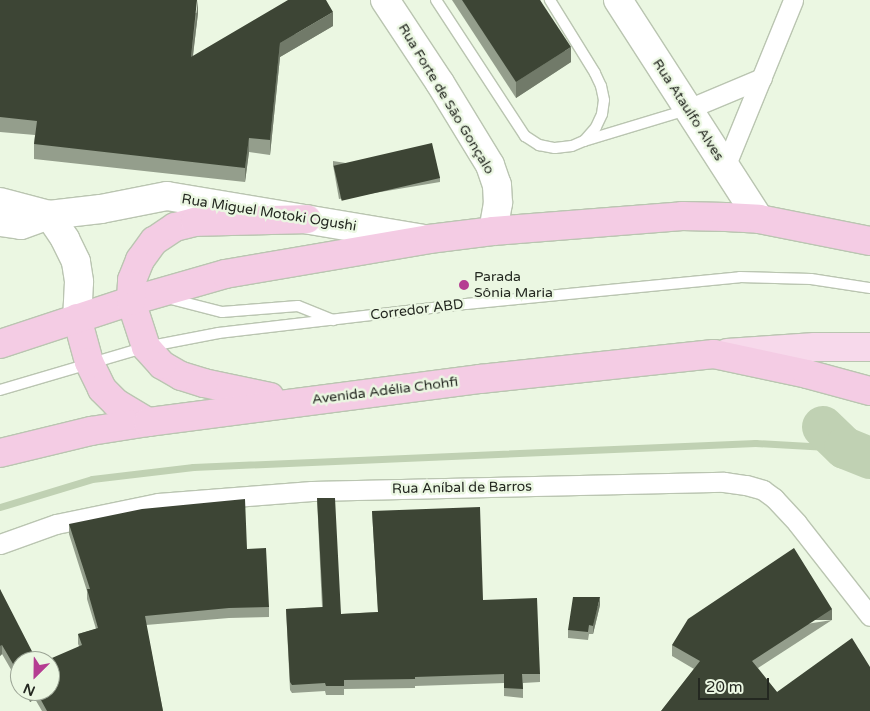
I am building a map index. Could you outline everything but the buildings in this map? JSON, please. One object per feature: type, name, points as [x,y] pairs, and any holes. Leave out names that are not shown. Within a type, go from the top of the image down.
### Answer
[{"type":"highway","points":[[0,344],[77,318],[225,274],[429,239],[493,231],[682,216],[759,219],[870,241]]},
{"type":"highway","points":[[305,400],[237,391],[181,376],[162,365],[146,347],[142,298],[132,280],[140,260],[154,241],[175,228],[195,222],[308,219]]},
{"type":"highway","points":[[77,318],[90,362],[102,389],[108,396],[148,422]]},
{"type":"highway","points":[[714,354],[807,374],[870,391]]},
{"type":"highway","name":"Avenida Adélia Chohfi","points":[[0,452],[91,431],[305,400],[714,354]]},
{"type":"main road","name":"Rua Forte de São Gonçalo","points":[[385,0],[440,83],[490,165],[497,185],[498,204],[493,231]]},
{"type":"main road","name":"Rua Ataulfo Alves","points":[[618,0],[759,219]]},
{"type":"main road","name":"Rua Miguel Motoki Ogushi","points":[[0,222],[21,225],[49,215],[102,209],[167,196],[429,239]]},
{"type":"main road","name":"Rua Miguel Motoki Ogushi","points":[[0,202],[49,215]]},
{"type":"main road","points":[[49,215],[65,239],[76,262],[79,282],[77,318]]},
{"type":"main road","name":"Avenida Adélia Chohfi","points":[[714,354],[870,347]]},
{"type":"street","points":[[725,167],[792,0]]},
{"type":"street","points":[[688,109],[762,78]]},
{"type":"street","name":"Rua Aníbal de Barros","points":[[0,544],[56,524],[158,503],[312,491],[724,482],[763,490],[774,498],[797,523],[870,616]]},
{"type":"lane","points":[[436,0],[525,136],[539,145],[555,148],[572,146],[688,109]]},
{"type":"lane","points":[[550,0],[602,86],[604,100],[602,114],[596,127],[584,141]]},
{"type":"lane","name":"Corredor ABD","points":[[0,390],[146,347],[219,333],[476,303],[740,276],[811,279],[870,288]]},
{"type":"lane","points":[[142,298],[222,312],[301,306],[334,321]]},
{"type":"waterway","points":[[823,427],[845,448],[870,458]]},
{"type":"waterway","points":[[0,507],[92,479],[193,467],[755,443],[845,448]]},
{"type":"place","name":"Parada Sônia Maria","points":[[464,285]]}]
